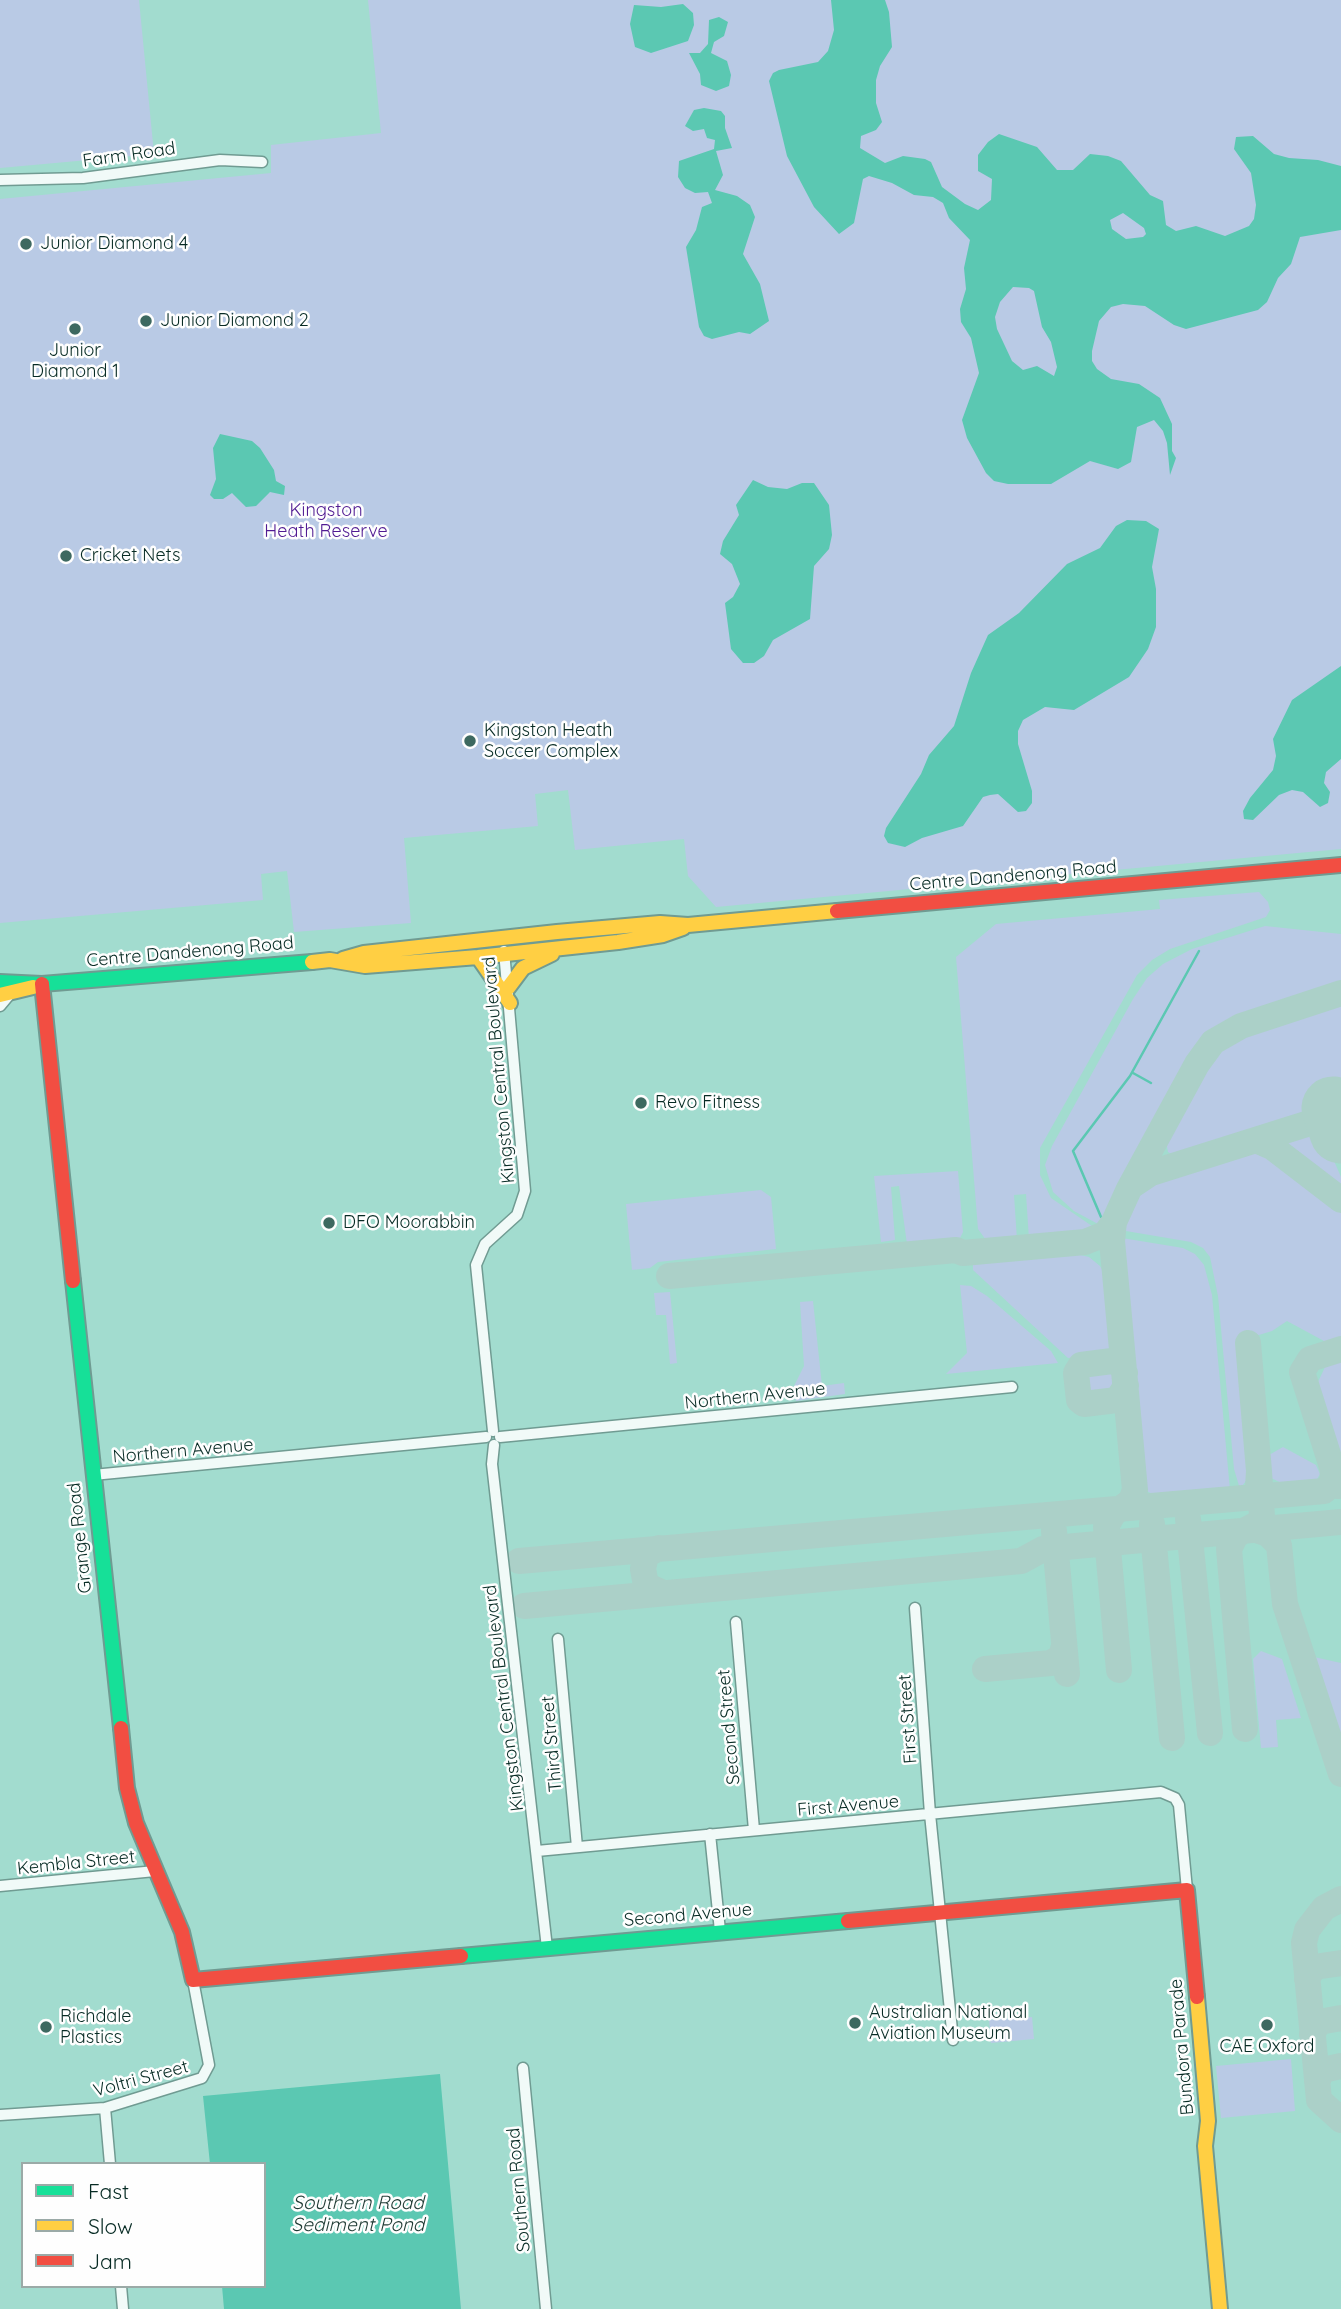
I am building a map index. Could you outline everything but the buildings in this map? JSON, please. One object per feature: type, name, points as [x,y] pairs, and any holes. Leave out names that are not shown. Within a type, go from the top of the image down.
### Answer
[{"type":"main road","name":"Centre Dandenong Road","points":[[3,990],[41,984],[343,959],[364,953],[660,923],[688,925],[1341,865]]},
{"type":"main road","name":"Centre Dandenong Road","points":[[343,959],[365,966],[564,949],[663,935],[688,925]]},
{"type":"main road","points":[[508,988],[523,968],[564,949]]},
{"type":"main road","points":[[478,957],[510,1003]]},
{"type":"main road","name":"Grange Road","points":[[41,984],[127,1788],[136,1823],[182,1932],[193,1980]]},
{"type":"main road","name":"Second Avenue","points":[[193,1980],[1187,1890]]},
{"type":"main road","name":"Bundora Parade","points":[[1187,1890],[1208,2121],[1205,2146],[1220,2309]]},
{"type":"street","name":"Farm Road","points":[[0,180],[83,178],[220,160],[262,162]]},
{"type":"street","name":"Kingston Central Boulevard","points":[[503,939],[525,1196],[517,1215],[485,1244],[476,1270],[493,1438],[492,1464],[547,1948]]},
{"type":"street","name":"Centre Dandenong Road","points":[[0,1006],[3,990]]},
{"type":"street","name":"Northern Avenue","points":[[93,1475],[1012,1387]]},
{"type":"street","name":"First Street","points":[[915,1608],[930,1814],[953,2040]]},
{"type":"street","name":"Second Street","points":[[736,1622],[754,1830]]},
{"type":"street","name":"Third Street","points":[[558,1639],[577,1847]]},
{"type":"street","name":"First Avenue","points":[[537,1851],[1161,1793]]},
{"type":"street","name":"Bundora Parade","points":[[1161,1793],[1175,1798],[1179,1805],[1187,1890]]},
{"type":"street","points":[[710,1834],[720,1931]]},
{"type":"street","name":"Kembla Street","points":[[0,1886],[155,1871]]},
{"type":"street","name":"Grange Road","points":[[193,1980],[209,2064],[205,2075]]},
{"type":"street","name":"Southern Road","points":[[523,2068],[546,2309]]},
{"type":"street","name":"Voltri Street","points":[[0,2115],[105,2108],[198,2081],[205,2075]]},
{"type":"street","points":[[105,2108],[110,2162]]},
{"type":"street","points":[[121,2288],[123,2309]]},
{"type":"green space","points":[[0,0],[139,0],[154,154],[0,168]]},
{"type":"green space","name":"Kingston Heath Reserve","points":[[368,0],[1341,0],[1341,849],[716,907],[688,876],[684,839],[575,850],[568,790],[535,794],[538,826],[404,838],[411,923],[294,932],[287,871],[261,874],[263,900],[0,923],[0,199],[271,173],[271,145],[381,133]]},
{"type":"green space","points":[[1259,892],[1268,902],[1270,910],[1266,917],[1170,949],[1152,960],[1137,975],[1040,1148],[1040,1175],[1051,1198],[1094,1230],[1029,1239],[1026,1194],[1014,1195],[1017,1240],[986,1240],[978,1229],[956,957],[996,924],[1160,909],[1159,900]]},
{"type":"green space","points":[[1265,926],[1341,934],[1341,986],[1240,1018],[1210,1034],[1194,1056],[1106,1218],[1098,1224],[1074,1211],[1053,1192],[1045,1165],[1052,1146],[1147,978],[1163,964],[1192,949]]},
{"type":"green space","points":[[1341,1000],[1341,1105],[1189,1154],[1175,1156],[1168,1152],[1165,1137],[1203,1065],[1221,1044],[1246,1031]]},
{"type":"green space","points":[[1299,1135],[1316,1137],[1328,1147],[1341,1177],[1341,1191],[1284,1147],[1286,1139]]},
{"type":"green space","points":[[1248,1150],[1274,1157],[1341,1210],[1341,1341],[1324,1341],[1287,1321],[1272,1331],[1239,1341],[1251,1474],[1240,1489],[1234,1469],[1218,1296],[1210,1257],[1203,1248],[1191,1242],[1120,1230],[1133,1198],[1147,1185],[1163,1177]]},
{"type":"green space","points":[[958,1171],[963,1232],[960,1238],[907,1244],[899,1186],[891,1187],[895,1240],[881,1242],[874,1176]]},
{"type":"green space","points":[[761,1190],[771,1197],[776,1249],[658,1262],[650,1268],[632,1270],[626,1204]]},
{"type":"green space","points":[[1122,1238],[1183,1248],[1195,1254],[1204,1265],[1212,1295],[1230,1490],[1156,1496],[1145,1490],[1140,1464],[1120,1240]]},
{"type":"green space","points":[[1068,1252],[1089,1257],[1100,1266],[1106,1277],[1114,1342],[1111,1353],[1068,1358],[973,1270],[973,1262]]},
{"type":"green space","points":[[960,1285],[971,1286],[987,1296],[1051,1351],[1058,1363],[946,1374],[967,1353]]},
{"type":"green space","points":[[670,1292],[677,1363],[670,1364],[666,1315],[656,1315],[654,1293]]},
{"type":"green space","points":[[813,1301],[822,1386],[844,1383],[845,1394],[796,1401],[793,1388],[804,1366],[800,1302]]},
{"type":"green space","points":[[1341,1358],[1341,1465],[1317,1384],[1326,1365]]},
{"type":"green space","points":[[1107,1369],[1117,1377],[1114,1391],[1091,1396],[1088,1371]]},
{"type":"green space","points":[[1283,1447],[1316,1465],[1320,1474],[1316,1481],[1288,1486],[1271,1478],[1269,1455]]},
{"type":"green space","points":[[1261,1651],[1282,1659],[1301,1718],[1276,1720],[1278,1747],[1261,1748],[1253,1659]]},
{"type":"green space","points":[[1314,1657],[1341,1663],[1341,1739],[1315,1664]]},
{"type":"green space","points":[[1032,2017],[1034,2039],[991,2043],[989,2020]]},
{"type":"green space","points":[[1291,2059],[1295,2111],[1221,2118],[1216,2066]]},
{"type":"water","points":[[831,0],[885,0],[889,12],[892,47],[880,66],[876,80],[876,103],[882,122],[876,130],[861,136],[860,148],[885,163],[903,156],[931,162],[942,187],[978,210],[991,200],[992,179],[978,171],[978,155],[988,142],[999,134],[1037,147],[1057,170],[1073,170],[1090,154],[1121,161],[1150,195],[1163,201],[1166,225],[1176,231],[1196,226],[1225,236],[1249,226],[1254,219],[1256,205],[1251,173],[1234,149],[1236,137],[1253,136],[1274,154],[1341,166],[1341,230],[1300,237],[1291,264],[1278,278],[1267,302],[1258,310],[1186,329],[1174,325],[1145,306],[1123,304],[1111,307],[1099,321],[1092,351],[1092,361],[1097,369],[1111,379],[1139,384],[1160,398],[1172,424],[1172,451],[1176,458],[1170,475],[1167,443],[1163,431],[1154,420],[1137,427],[1131,462],[1118,469],[1090,461],[1051,484],[1008,484],[994,481],[986,473],[967,438],[962,420],[979,373],[971,338],[961,322],[960,309],[966,289],[964,268],[970,240],[949,218],[943,203],[933,197],[914,195],[892,183],[869,176],[863,179],[854,223],[839,234],[814,207],[787,156],[769,81],[773,73],[779,70],[818,62],[828,51],[834,30]],"holes":[[[1123,213],[1144,228],[1146,234],[1143,237],[1126,239],[1112,229],[1110,220]],[[1013,287],[1034,291],[1042,327],[1051,342],[1057,367],[1054,376],[1037,366],[1023,370],[1012,361],[997,329],[995,317],[1000,302]]]},
{"type":"water","points":[[683,4],[693,13],[694,25],[688,41],[651,53],[635,47],[630,24],[634,5],[661,7]]},
{"type":"water","points":[[719,17],[728,22],[724,36],[714,42],[711,53],[727,61],[731,75],[729,86],[716,91],[701,85],[700,74],[689,53],[700,53],[708,44],[709,20]]},
{"type":"water","points":[[704,108],[721,111],[725,116],[725,128],[732,148],[716,151],[723,175],[715,190],[737,196],[750,205],[755,217],[743,254],[760,284],[769,321],[750,334],[739,332],[712,339],[704,336],[699,327],[686,247],[696,230],[702,207],[712,203],[708,192],[695,193],[685,188],[678,177],[679,161],[714,149],[715,140],[707,138],[704,129],[693,131],[685,126],[694,110]]},
{"type":"water","points":[[220,434],[252,441],[260,448],[274,470],[276,481],[285,486],[284,495],[270,492],[256,506],[246,507],[232,493],[223,499],[214,499],[210,495],[216,479],[213,448]]},
{"type":"water","points":[[753,480],[768,487],[787,489],[802,483],[814,483],[829,505],[832,535],[829,549],[814,566],[810,619],[773,640],[764,656],[754,663],[743,663],[731,649],[725,603],[733,597],[740,584],[732,564],[720,554],[723,541],[739,515],[736,505]]},
{"type":"water","points":[[1127,520],[1146,521],[1159,529],[1152,567],[1156,589],[1156,627],[1148,649],[1129,677],[1074,710],[1045,707],[1023,720],[1018,731],[1018,744],[1032,791],[1032,803],[1026,811],[1018,812],[998,794],[990,795],[983,797],[963,826],[922,838],[905,847],[888,843],[884,836],[886,828],[921,774],[929,755],[954,726],[971,673],[988,635],[1019,613],[1067,564],[1100,548],[1116,526]]},
{"type":"water","points":[[1341,666],[1341,759],[1326,772],[1324,783],[1330,792],[1328,803],[1320,807],[1303,792],[1292,790],[1279,795],[1253,820],[1244,819],[1243,811],[1250,798],[1273,770],[1276,756],[1273,739],[1292,700]]},
{"type":"water","name":"Southern Road Sediment Pond","points":[[440,2074],[461,2309],[224,2309],[222,2288],[266,2288],[266,2162],[210,2162],[203,2096]]},
{"type":"waterway","points":[[1101,1217],[1073,1151],[1130,1076],[1199,951]]},
{"type":"waterway","points":[[1133,1073],[1151,1083]]},
{"type":"taxiway","points":[[1119,1670],[1106,1527],[1113,1514],[1131,1501],[1135,1490],[1112,1241],[1114,1222],[1197,1064],[1213,1042],[1241,1026],[1341,993]]},
{"type":"taxiway","points":[[1130,1187],[1151,1173],[1335,1115]]},
{"type":"taxiway","points":[[1256,1140],[1272,1147],[1341,1200]]},
{"type":"taxiway","points":[[669,1276],[956,1250],[963,1253],[1085,1242],[1105,1234],[1114,1222]]},
{"type":"taxiway","points":[[1248,1343],[1259,1471],[1258,1487]]},
{"type":"taxiway","points":[[1338,1486],[1302,1372],[1310,1359],[1341,1349]]},
{"type":"taxiway","points":[[1125,1373],[1120,1364],[1112,1361],[1081,1365],[1076,1373],[1079,1400],[1084,1404],[1117,1400],[1126,1386]]},
{"type":"taxiway","points":[[1245,1729],[1229,1549],[1236,1535],[1257,1524],[1262,1517],[1259,1471]]},
{"type":"taxiway","points":[[519,1561],[1324,1491],[1332,1483],[1333,1471]]},
{"type":"taxiway","points":[[1188,1519],[1210,1733]]},
{"type":"taxiway","points":[[524,1606],[1021,1561],[1043,1549],[1341,1522]]},
{"type":"taxiway","points":[[1152,1524],[1172,1738]]},
{"type":"taxiway","points":[[1256,1530],[1268,1534],[1279,1545],[1285,1604],[1341,1774]]},
{"type":"taxiway","points":[[1054,1531],[1067,1674]]},
{"type":"taxiway","points":[[659,1548],[646,1555],[643,1569],[646,1585],[663,1593]]},
{"type":"taxiway","points":[[985,1669],[1051,1663],[1061,1657],[1064,1646]]},
{"type":"taxiway","points":[[1341,1899],[1324,1908],[1307,1930],[1304,1943],[1319,2100],[1341,2120]]},
{"type":"taxiway","points":[[1307,1979],[1314,1967],[1341,1963]]},
{"type":"taxiway","points":[[1312,2034],[1319,2022],[1341,2018]]},
{"type":"taxiway","points":[[1317,2081],[1323,2070],[1341,2066]]},
{"type":"runway","points":[[1333,1108],[1341,1132]]},
{"type":"traffic: fast","points":[[0,982],[42,984],[312,962]]},
{"type":"traffic: fast","points":[[73,1281],[121,1728]]},
{"type":"traffic: fast","points":[[461,1956],[848,1921]]},
{"type":"traffic: slow","points":[[343,959],[364,953],[557,932],[660,923],[688,925],[837,911]]},
{"type":"traffic: slow","points":[[312,962],[330,960],[365,966],[478,957],[618,942],[663,935],[683,928]]},
{"type":"traffic: slow","points":[[508,988],[523,968],[552,954]]},
{"type":"traffic: slow","points":[[478,957],[510,1003]]},
{"type":"traffic: slow","points":[[0,995],[33,987]]},
{"type":"traffic: slow","points":[[1197,1997],[1208,2121],[1205,2146],[1220,2309]]},
{"type":"traffic: jam","points":[[837,911],[1341,865]]},
{"type":"traffic: jam","points":[[42,984],[73,1281]]},
{"type":"traffic: jam","points":[[121,1728],[127,1788],[136,1823],[182,1932],[193,1980],[461,1956]]},
{"type":"traffic: jam","points":[[848,1921],[1187,1890],[1197,1997]]},
{"type":"place","name":"Junior Diamond 4","points":[[26,244]]},
{"type":"place","name":"Junior Diamond 2","points":[[146,321]]},
{"type":"place","name":"Junior Diamond 1","points":[[75,329]]},
{"type":"place","name":"Cricket Nets","points":[[66,556]]},
{"type":"place","name":"Kingston Heath Soccer Complex","points":[[470,741]]},
{"type":"place","name":"Revo Fitness","points":[[641,1103]]},
{"type":"place","name":"DFO Moorabbin","points":[[329,1223]]},
{"type":"place","name":"Australian National Aviation Museum","points":[[855,2023]]},
{"type":"place","name":"CAE Oxford","points":[[1267,2025]]},
{"type":"place","name":"Richdale Plastics","points":[[46,2027]]}]
